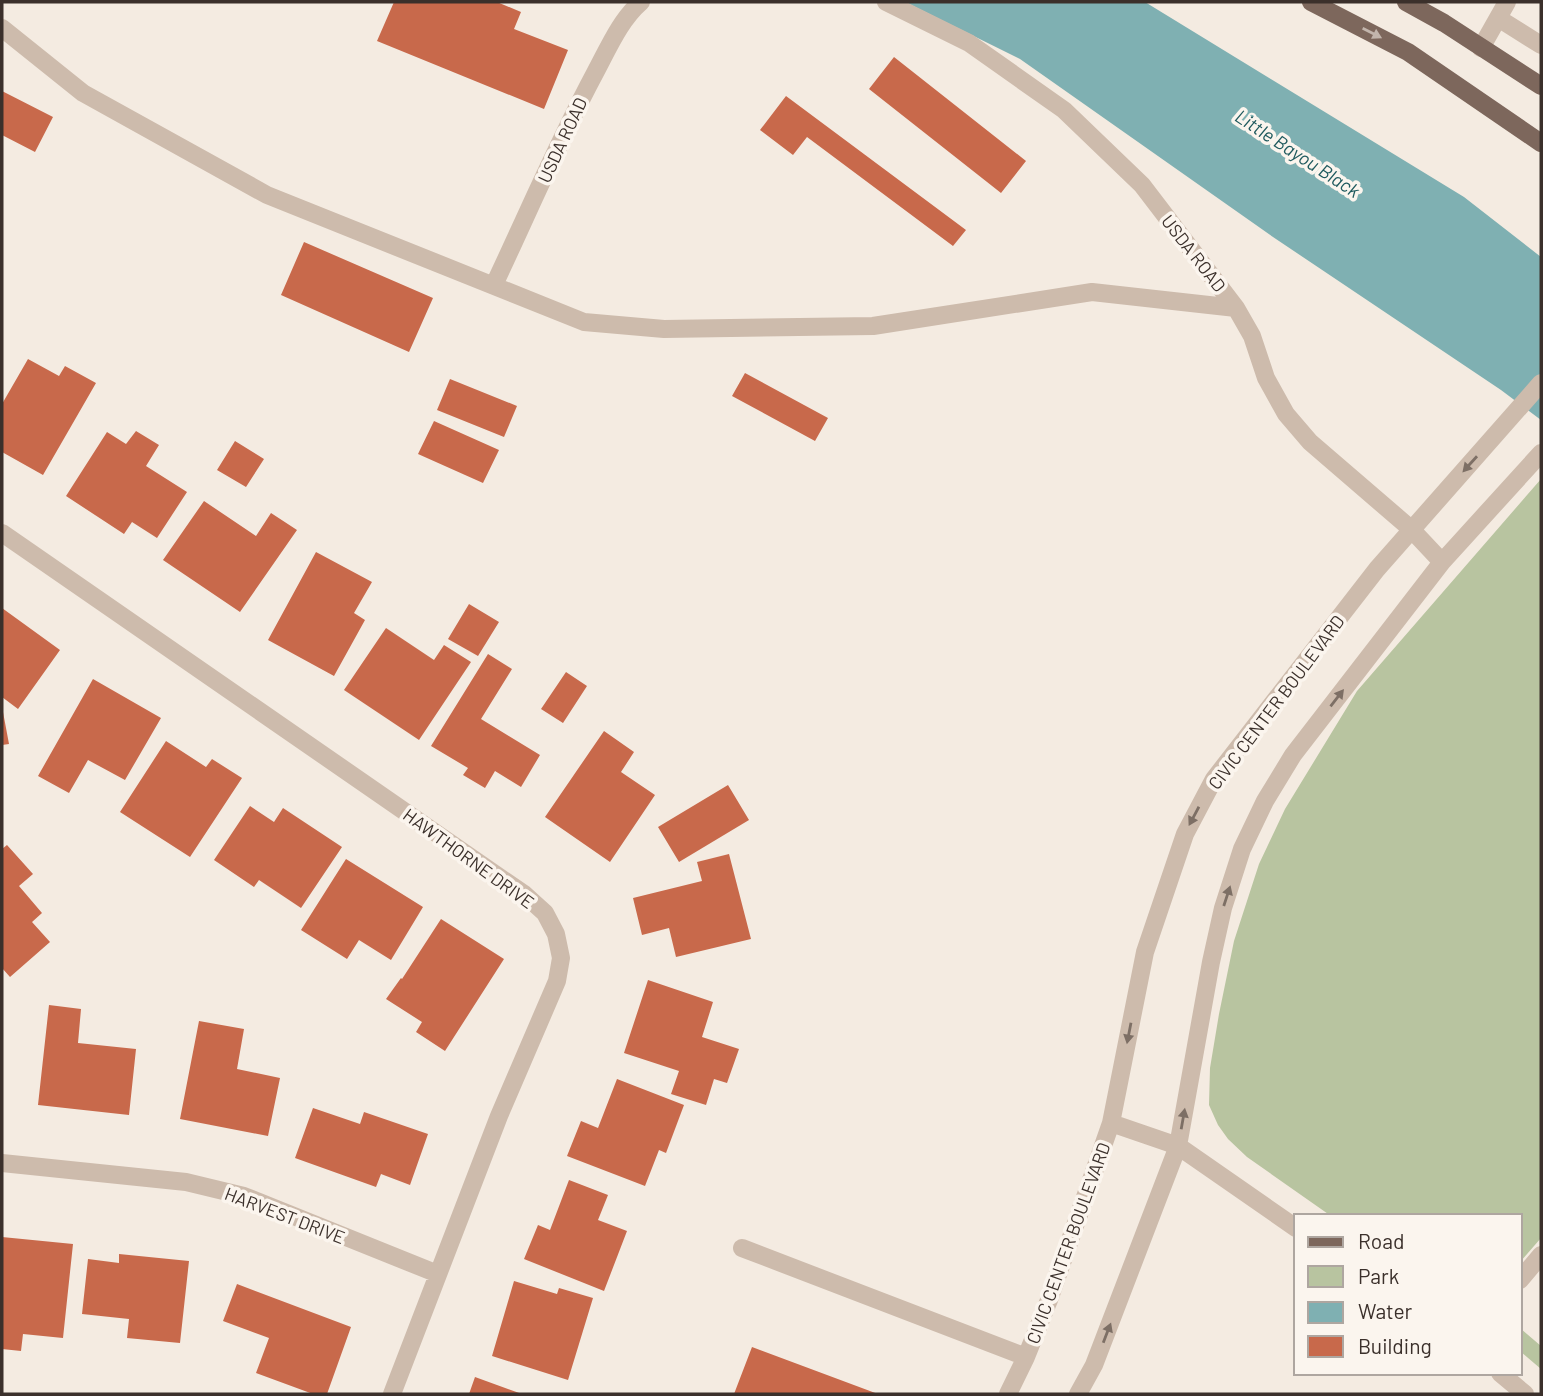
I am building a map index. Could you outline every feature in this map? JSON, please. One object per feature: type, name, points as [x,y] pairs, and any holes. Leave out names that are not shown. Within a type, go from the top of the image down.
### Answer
[{"type":"main road","points":[[1311,2],[1408,52],[1541,142]]},
{"type":"main road","points":[[1406,2],[1541,86]]},
{"type":"street","name":"USDA ROAD","points":[[494,285],[585,92],[616,34],[636,6],[642,2]]},
{"type":"street","name":"USDA ROAD","points":[[886,2],[969,43],[1064,110],[1142,185],[1236,308],[1252,336],[1266,378],[1286,414],[1310,442],[1411,529],[1442,562]]},
{"type":"street","points":[[1481,48],[1507,2]]},
{"type":"street","points":[[1498,18],[1541,46]]},
{"type":"street","points":[[2,27],[83,93],[267,195],[584,321],[664,329],[873,326],[1092,292],[1236,308]]},
{"type":"street","name":"CIVIC CENTER BOULEVARD","points":[[1008,1394],[1049,1300],[1111,1123],[1145,952],[1185,834],[1214,779],[1377,569],[1541,383]]},
{"type":"street","points":[[1078,1394],[1094,1365],[1178,1146],[1223,908],[1242,849],[1265,801],[1293,755],[1442,562],[1541,453]]},
{"type":"street","name":"HAWTHORNE DRIVE","points":[[2,533],[524,894],[545,913],[556,933],[561,958],[557,981],[499,1116],[392,1394]]},
{"type":"street","points":[[1111,1123],[1178,1146],[1294,1227]]},
{"type":"street","name":"HARVEST DRIVE","points":[[2,1163],[186,1182],[211,1187],[244,1196],[438,1274]]},
{"type":"street","points":[[742,1248],[1026,1357]]},
{"type":"street","points":[[1522,1278],[1541,1255]]},
{"type":"street","points":[[1502,1375],[1525,1394]]},
{"type":"green space","points":[[1541,479],[1541,1238],[1522,1260],[1522,1214],[1328,1214],[1247,1157],[1228,1139],[1209,1105],[1210,1068],[1234,941],[1259,864],[1285,809],[1357,691]]},
{"type":"green space","points":[[1522,1330],[1541,1346],[1541,1369],[1522,1353]]},
{"type":"water","name":"Little Bayou Black","points":[[905,2],[1145,2],[1464,197],[1541,257],[1541,420],[1501,390],[1273,237],[1020,59]]},
{"type":"building","points":[[394,2],[497,2],[521,12],[514,29],[568,50],[544,109],[377,41]]},
{"type":"building","points":[[894,57],[1026,161],[1001,193],[869,89]]},
{"type":"building","points":[[2,91],[53,117],[35,152],[2,135]]},
{"type":"building","points":[[786,96],[966,230],[953,246],[807,137],[793,155],[760,130]]},
{"type":"building","points":[[304,242],[433,298],[409,352],[281,295]]},
{"type":"building","points":[[28,359],[59,376],[65,366],[96,383],[43,475],[2,452],[2,404]]},
{"type":"building","points":[[745,373],[828,418],[815,441],[732,396]]},
{"type":"building","points":[[450,379],[517,406],[504,437],[437,410]]},
{"type":"building","points":[[434,421],[499,450],[483,483],[418,454]]},
{"type":"building","points":[[136,431],[159,445],[146,466],[187,492],[157,538],[132,522],[124,534],[66,496],[107,432],[126,444]]},
{"type":"building","points":[[235,441],[264,459],[246,487],[217,470]]},
{"type":"building","points":[[204,501],[256,536],[271,513],[297,530],[240,612],[163,560]]},
{"type":"building","points":[[316,552],[372,582],[354,613],[365,620],[334,676],[268,640]]},
{"type":"building","points":[[469,604],[499,622],[478,656],[448,639]]},
{"type":"building","points":[[2,608],[60,650],[18,709],[2,697]]},
{"type":"building","points":[[386,628],[434,660],[444,645],[471,662],[419,740],[344,690]]},
{"type":"building","points":[[488,654],[512,669],[481,719],[540,755],[521,787],[495,771],[485,788],[463,775],[468,768],[431,746]]},
{"type":"building","points":[[566,672],[587,686],[563,723],[541,709]]},
{"type":"building","points":[[93,679],[161,718],[125,780],[88,760],[69,793],[38,776]]},
{"type":"building","points":[[2,712],[9,744],[2,745]]},
{"type":"building","points":[[604,731],[634,752],[621,772],[655,795],[610,862],[545,817]]},
{"type":"building","points":[[166,741],[206,767],[212,759],[242,778],[190,857],[120,812]]},
{"type":"building","points":[[728,785],[749,820],[679,862],[658,827]]},
{"type":"building","points":[[250,806],[274,822],[283,808],[342,847],[301,908],[259,880],[254,887],[214,860]]},
{"type":"building","points":[[7,845],[33,874],[19,886],[42,913],[32,922],[50,942],[10,977],[2,968],[2,849]]},
{"type":"building","points":[[729,854],[751,939],[676,957],[669,928],[642,935],[633,898],[702,881],[697,862]]},
{"type":"building","points":[[346,859],[423,907],[391,960],[359,940],[347,959],[301,930]]},
{"type":"building","points":[[441,919],[504,959],[445,1051],[416,1032],[422,1022],[386,999]]},
{"type":"building","points":[[648,980],[713,1002],[702,1037],[739,1049],[727,1083],[714,1079],[706,1105],[671,1094],[679,1071],[624,1053]]},
{"type":"building","points":[[49,1005],[81,1009],[78,1043],[136,1049],[129,1115],[38,1105]]},
{"type":"building","points":[[199,1021],[244,1029],[237,1069],[280,1078],[268,1136],[180,1119]]},
{"type":"building","points":[[617,1079],[684,1105],[666,1153],[659,1150],[645,1186],[567,1156],[581,1121],[598,1128]]},
{"type":"building","points":[[313,1108],[360,1124],[364,1112],[428,1134],[410,1185],[381,1174],[376,1187],[295,1158]]},
{"type":"building","points":[[569,1180],[608,1195],[598,1220],[627,1231],[604,1291],[524,1259],[538,1225],[550,1230]]},
{"type":"building","points":[[2,1237],[73,1244],[63,1338],[23,1334],[21,1351],[2,1349]]},
{"type":"building","points":[[119,1254],[189,1261],[180,1343],[127,1338],[129,1319],[82,1314],[88,1259],[119,1263]]},
{"type":"building","points":[[514,1281],[557,1294],[559,1288],[593,1298],[568,1380],[492,1356]]},
{"type":"building","points":[[237,1284],[351,1327],[327,1394],[313,1394],[256,1373],[269,1338],[223,1321]]},
{"type":"building","points":[[752,1347],[878,1394],[734,1394]]},
{"type":"building","points":[[475,1377],[522,1394],[469,1394]]}]
